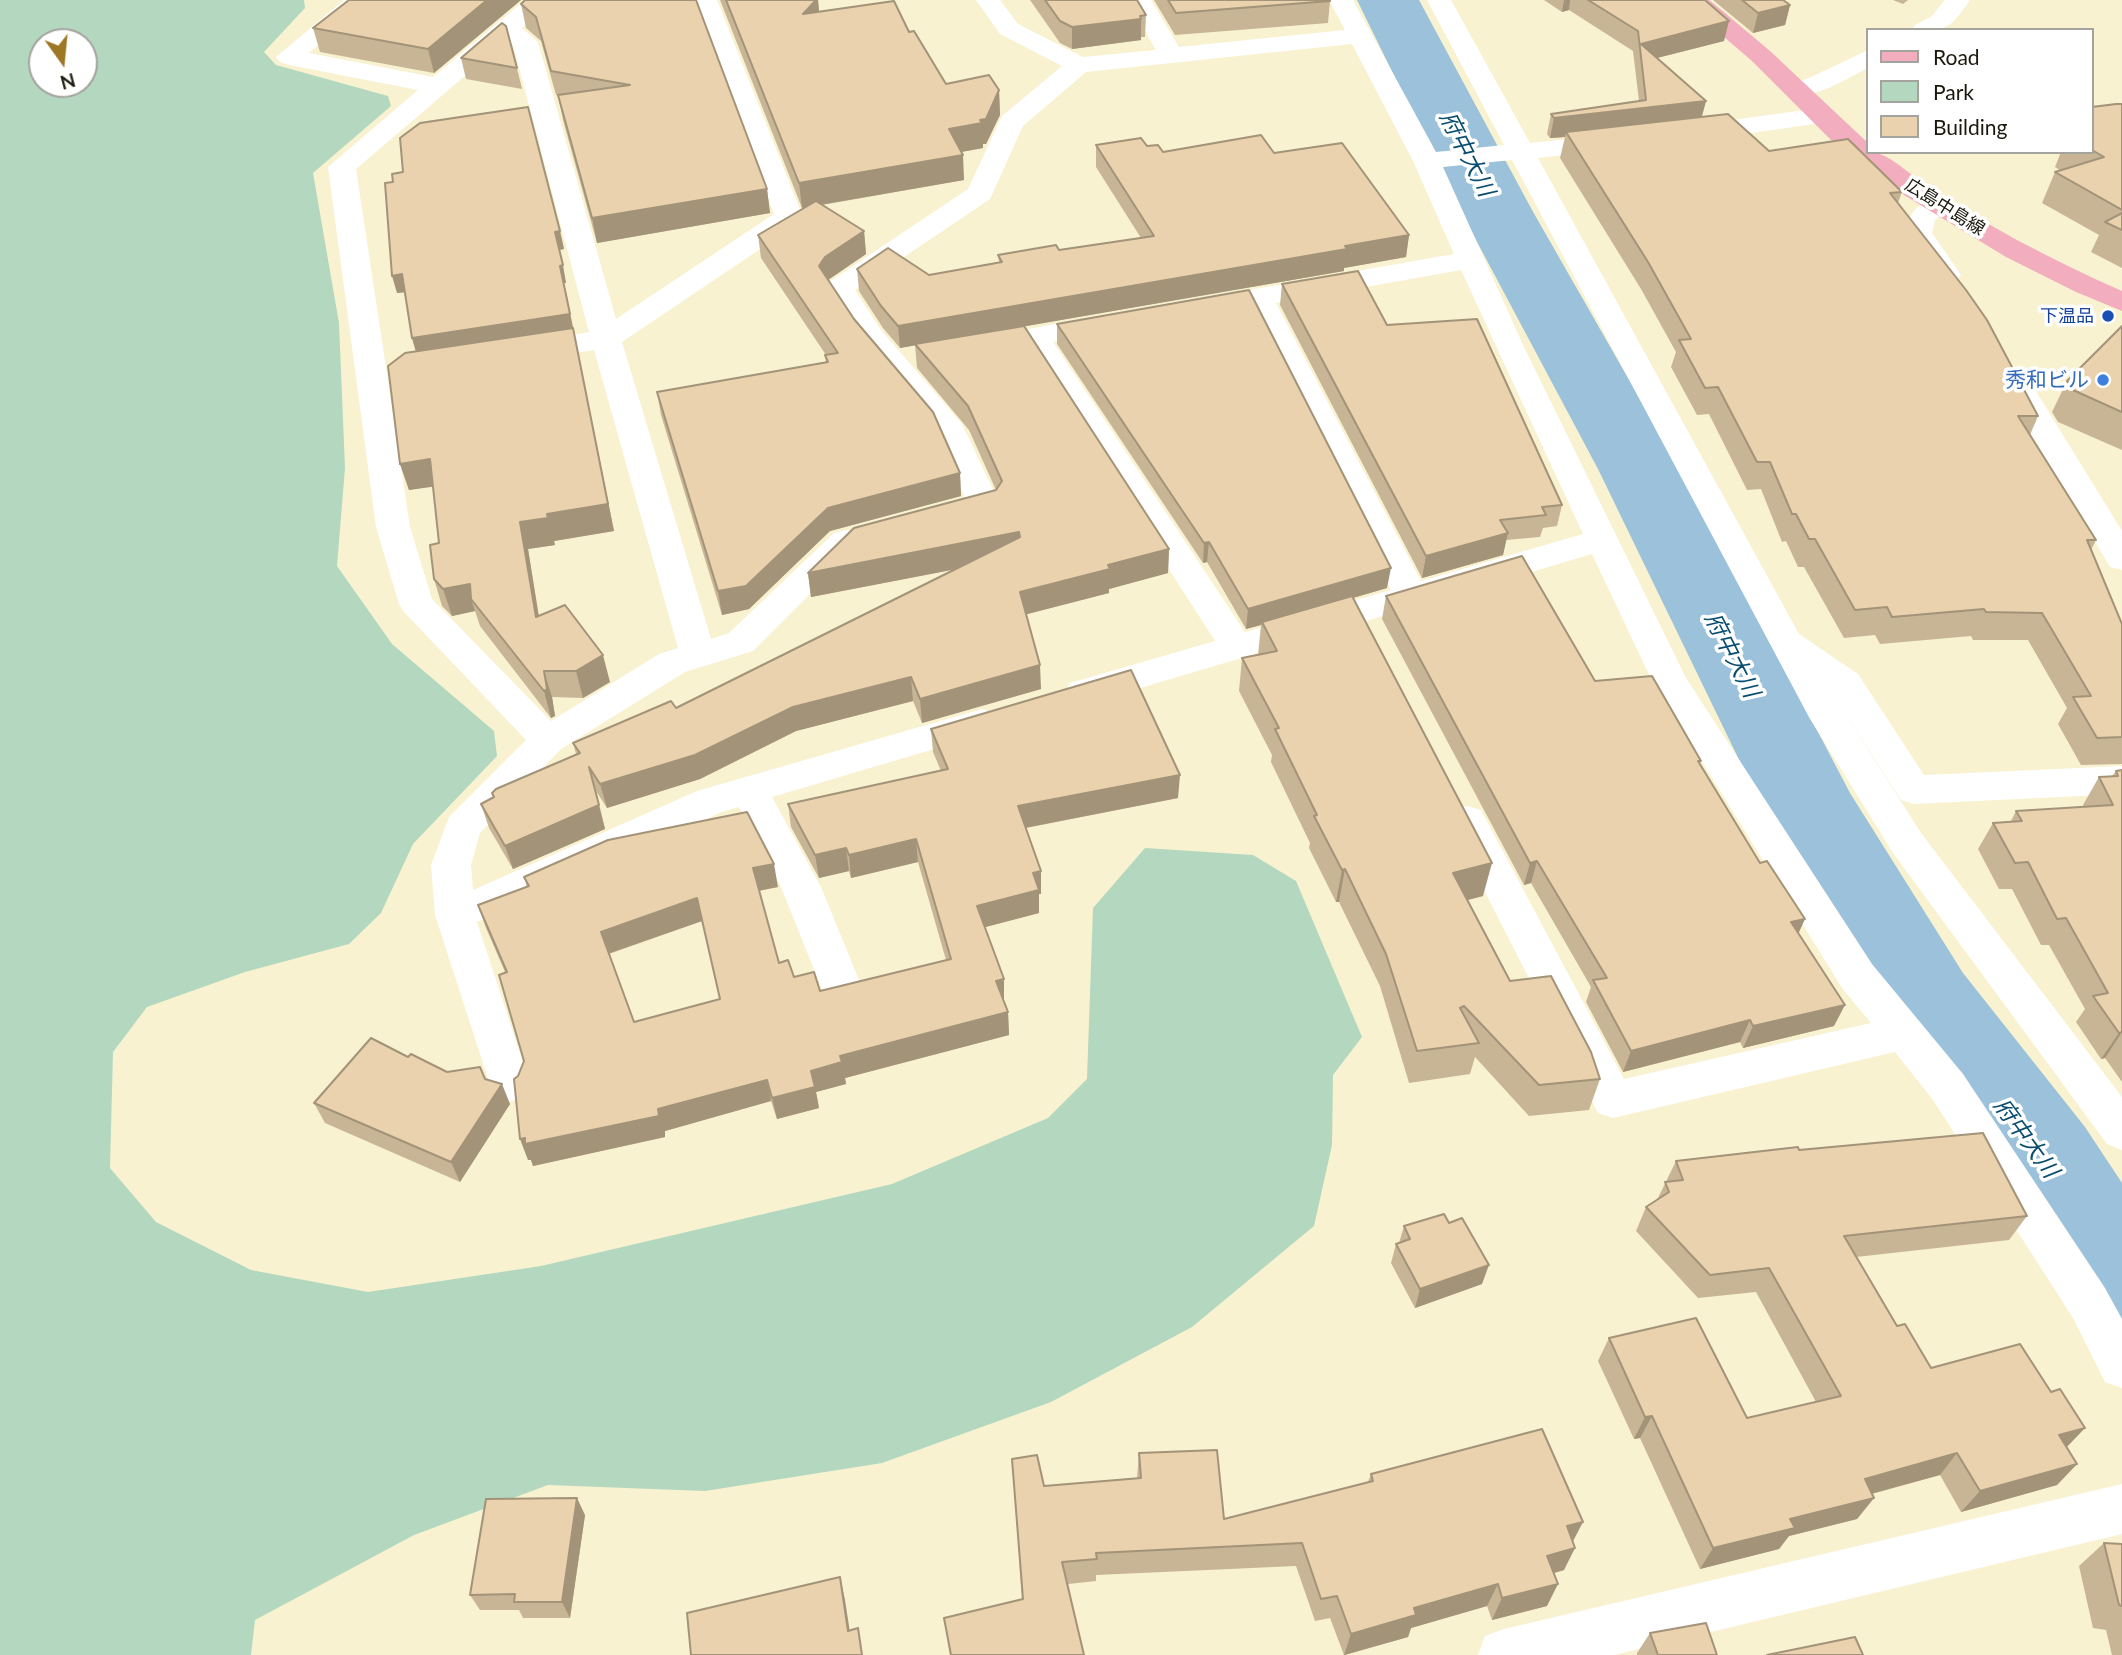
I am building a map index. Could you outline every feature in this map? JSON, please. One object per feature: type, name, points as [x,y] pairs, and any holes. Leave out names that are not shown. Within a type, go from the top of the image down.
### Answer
[{"type":"main road","name":"広島中島線","points":[[1693,0],[1740,37],[1819,116],[1864,153],[1939,204],[2042,263],[2122,302]]},
{"type":"street","points":[[359,0],[289,57],[437,86]]},
{"type":"street","points":[[540,0],[342,167],[385,372],[393,527],[416,604],[548,740]]},
{"type":"street","points":[[496,355],[606,339],[789,217],[705,0]]},
{"type":"street","points":[[988,0],[1009,29],[1079,65],[1361,36]]},
{"type":"street","points":[[1139,0],[1172,56]]},
{"type":"street","points":[[1341,0],[1427,161],[1470,260],[1670,681],[1857,976],[1948,1087],[2089,1303],[2122,1366]]},
{"type":"street","points":[[1439,0],[1824,710],[1907,843],[2122,1131]]},
{"type":"street","points":[[1928,28],[1941,21],[1958,0]]},
{"type":"street","points":[[505,27],[525,42],[606,339],[698,655]]},
{"type":"street","points":[[1793,88],[1813,86],[1867,59]]},
{"type":"street","points":[[920,521],[984,504],[951,431],[904,359],[869,335],[839,288],[980,193],[1011,122],[1079,65]]},
{"type":"street","points":[[1427,161],[1650,139],[1819,116]]},
{"type":"street","points":[[1939,204],[1922,217],[1918,233],[1961,299]]},
{"type":"street","points":[[1179,311],[1470,260]]},
{"type":"street","points":[[1258,298],[1412,597]]},
{"type":"street","points":[[956,350],[1139,318]]},
{"type":"street","points":[[1034,337],[1237,648]]},
{"type":"street","points":[[1998,354],[2122,559]]},
{"type":"street","points":[[509,1084],[456,915],[451,865],[463,827],[548,740],[672,663],[741,642],[843,542],[881,532]]},
{"type":"street","points":[[1052,701],[1602,540]]},
{"type":"street","points":[[1358,612],[1377,649]]},
{"type":"street","points":[[1785,639],[1845,683],[1914,790],[2122,780]]},
{"type":"street","points":[[456,915],[710,801],[1013,712]]},
{"type":"street","points":[[1447,783],[1613,1100],[1903,1032]]},
{"type":"street","points":[[749,789],[801,887],[840,985]]},
{"type":"street","points":[[1504,1655],[2122,1509]]},
{"type":"green space","points":[[0,0],[304,0],[305,8],[264,52],[276,65],[388,96],[391,106],[313,173],[339,323],[345,468],[337,566],[392,644],[494,731],[497,756],[413,844],[381,913],[349,944],[245,972],[147,1007],[113,1052],[110,1168],[156,1222],[251,1270],[368,1292],[541,1266],[892,1184],[1048,1118],[1087,1079],[1093,908],[1145,848],[1253,855],[1296,881],[1362,1037],[1333,1075],[1332,1145],[1314,1226],[1192,1327],[1051,1402],[882,1463],[705,1491],[548,1485],[414,1535],[255,1620],[251,1655],[0,1655]]},
{"type":"building","points":[[349,0],[487,0],[428,49],[313,28]]},
{"type":"building","points":[[525,0],[696,0],[767,189],[592,218],[558,95],[630,85],[551,71],[536,17],[521,4]]},
{"type":"building","points":[[726,0],[816,0],[803,14],[894,1],[909,32],[914,31],[946,84],[989,75],[999,90],[986,119],[980,120],[982,123],[949,129],[963,155],[799,183]]},
{"type":"building","points":[[1045,0],[1137,0],[1146,15],[1140,16],[1141,19],[1072,27],[1060,21]]},
{"type":"building","points":[[1168,0],[1329,0],[1330,1],[1176,13]]},
{"type":"building","points":[[1588,0],[1705,0],[1729,21],[1641,44],[1706,101],[1554,118],[1551,114],[1646,100],[1638,31]]},
{"type":"building","points":[[1742,0],[1783,0],[1790,5],[1758,13]]},
{"type":"building","points":[[502,23],[506,26],[517,68],[461,58]]},
{"type":"building","points":[[2122,104],[2122,210],[2055,172],[2104,157],[2094,151],[2094,107]]},
{"type":"building","points":[[528,107],[560,231],[555,232],[570,314],[412,338],[402,274],[392,276],[385,183],[393,182],[392,174],[403,172],[400,138],[420,123]]},
{"type":"building","points":[[1728,114],[1769,151],[1848,139],[1902,192],[1890,193],[1987,320],[2038,416],[2018,416],[2096,540],[2087,540],[2122,624],[2122,737],[2097,738],[2073,697],[2091,696],[2042,613],[1986,612],[1984,609],[1892,617],[1887,607],[1855,610],[1815,539],[1809,539],[1796,514],[1792,514],[1770,462],[1757,462],[1718,387],[1705,388],[1679,340],[1691,339],[1648,262],[1566,132]]},
{"type":"building","points":[[1261,135],[1274,153],[1342,143],[1409,235],[1345,246],[1347,249],[898,326],[881,306],[857,269],[888,248],[929,275],[1002,262],[998,255],[1056,245],[1059,250],[1154,236],[1096,145],[1141,138],[1147,146],[1158,145],[1163,152]]},
{"type":"building","points":[[816,201],[864,231],[825,257],[819,266],[854,319],[933,412],[960,473],[828,508],[746,586],[718,591],[657,392],[828,362],[825,355],[838,353],[758,235]]},
{"type":"building","points":[[2122,213],[2122,230],[2105,222]]},
{"type":"building","points":[[1358,271],[1387,325],[1477,319],[1562,505],[1542,507],[1546,515],[1500,520],[1508,533],[1426,556],[1282,284]]},
{"type":"building","points":[[1249,290],[1391,568],[1248,609],[1209,542],[1204,543],[1057,324]]},
{"type":"building","points":[[1024,326],[1169,549],[1108,565],[1110,569],[1020,592],[1040,665],[920,699],[911,677],[793,707],[695,755],[600,784],[589,767],[599,805],[505,846],[481,804],[494,797],[492,793],[496,789],[580,753],[573,743],[671,701],[676,708],[1020,537],[1019,532],[808,573],[854,528],[996,490],[1002,481],[968,406],[915,344]]},
{"type":"building","points":[[2122,326],[2122,412],[2073,390],[2067,381]]},
{"type":"building","points":[[573,328],[608,504],[547,514],[548,518],[520,522],[536,617],[565,605],[603,655],[576,671],[544,671],[547,689],[544,691],[471,599],[470,584],[443,589],[434,579],[430,545],[439,543],[430,459],[400,464],[388,366],[405,353]]},
{"type":"building","points":[[1522,556],[1595,681],[1652,676],[1701,761],[1698,761],[1760,863],[1767,861],[1805,919],[1791,922],[1845,1005],[1753,1026],[1750,1020],[1631,1051],[1593,980],[1607,978],[1537,861],[1530,863],[1386,596]]},
{"type":"building","points":[[1352,596],[1492,863],[1453,873],[1510,981],[1551,976],[1591,1052],[1600,1079],[1539,1085],[1464,1006],[1460,1008],[1479,1043],[1417,1051],[1386,954],[1345,869],[1342,870],[1314,816],[1317,815],[1275,729],[1279,728],[1242,658],[1277,651],[1262,622]]},
{"type":"building","points":[[1131,670],[1180,775],[1018,806],[1041,871],[1033,873],[1039,890],[977,906],[1004,979],[996,981],[1008,1012],[840,1056],[842,1062],[811,1071],[815,1087],[772,1098],[767,1080],[658,1109],[659,1116],[525,1144],[525,1138],[520,1139],[514,1079],[524,1061],[499,975],[507,972],[478,905],[529,886],[524,877],[608,840],[747,812],[774,864],[753,868],[779,963],[788,960],[794,977],[814,972],[820,991],[951,959],[916,839],[849,855],[846,848],[815,855],[788,804],[948,769],[931,729]],"holes":[[[697,898],[720,999],[634,1022],[601,932]]]},
{"type":"building","points":[[2122,770],[2122,1032],[2119,1033],[2093,996],[2108,993],[2066,918],[2057,919],[2028,862],[2015,863],[1993,823],[2022,821],[2016,811],[2113,805],[2099,777],[2118,776],[2116,771]]},
{"type":"building","points":[[371,1038],[408,1057],[411,1054],[447,1072],[480,1067],[485,1079],[502,1084],[451,1162],[314,1103]]},
{"type":"building","points":[[1983,1133],[2027,1216],[1844,1236],[1897,1326],[1905,1324],[1931,1368],[2020,1344],[2051,1392],[2060,1389],[2085,1428],[2059,1435],[2077,1464],[1980,1491],[1957,1453],[1865,1479],[1874,1498],[1790,1519],[1795,1528],[1713,1548],[1652,1416],[1645,1417],[1609,1338],[1696,1318],[1747,1418],[1841,1396],[1769,1268],[1710,1275],[1646,1207],[1669,1192],[1665,1182],[1683,1180],[1676,1161],[1798,1147],[1799,1150]]},
{"type":"building","points":[[1444,1214],[1449,1223],[1462,1218],[1489,1265],[1420,1289],[1396,1244],[1410,1239],[1404,1226]]},
{"type":"building","points":[[1542,1429],[1583,1522],[1567,1526],[1575,1548],[1547,1556],[1558,1584],[1502,1598],[1498,1584],[1414,1608],[1416,1615],[1351,1634],[1337,1596],[1321,1599],[1302,1543],[1096,1553],[1097,1559],[1062,1562],[1084,1655],[951,1655],[944,1618],[1023,1599],[1012,1459],[1037,1455],[1044,1486],[1141,1478],[1139,1453],[1217,1450],[1224,1519],[1373,1481],[1371,1474]]},
{"type":"building","points":[[577,1498],[562,1602],[514,1602],[515,1594],[470,1595],[486,1499]]},
{"type":"building","points":[[2104,1543],[2122,1544],[2122,1606],[2119,1605]]},
{"type":"building","points":[[840,1577],[848,1631],[858,1628],[862,1655],[691,1655],[687,1613]]},
{"type":"building","points":[[1706,1623],[1717,1655],[1658,1655],[1650,1633]]},
{"type":"building","points":[[1855,1637],[1863,1655],[1767,1655]]},
{"type":"waterway","name":"府中大川","points":[[1388,0],[1496,210],[1639,469],[1811,812],[1926,1003],[2045,1161],[2122,1283]]},
{"type":"place","name":"下温品","points":[[2108,316]]},
{"type":"place","name":"秀和ビル","points":[[2103,380]]}]
